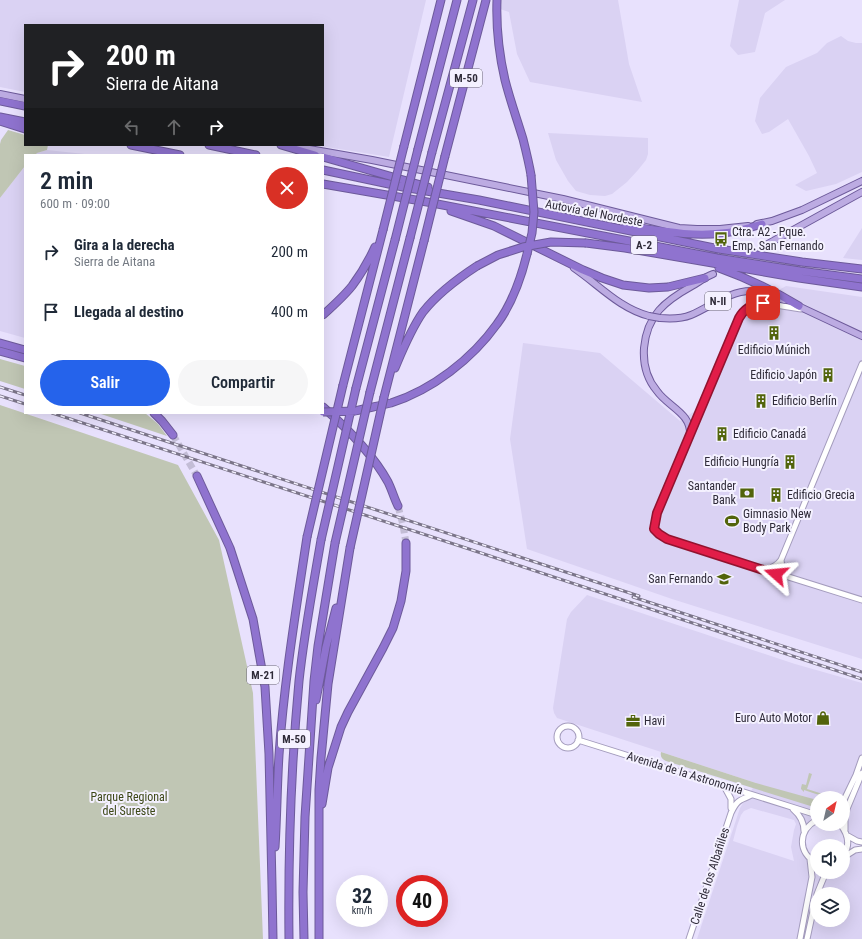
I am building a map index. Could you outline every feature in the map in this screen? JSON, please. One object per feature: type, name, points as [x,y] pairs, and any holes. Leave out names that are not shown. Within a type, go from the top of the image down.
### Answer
[{"type":"highway","name":"M-50","points":[[273,939],[272,885],[277,824],[279,755],[296,606],[307,537],[343,385],[441,0]]},
{"type":"highway","name":"M-50","points":[[289,939],[289,825],[292,758],[300,672],[308,611],[321,540],[356,388],[457,0]]},
{"type":"highway","name":"M-50","points":[[304,939],[303,892],[305,825],[314,682],[318,646],[335,543],[370,392],[473,0]]},
{"type":"highway","name":"M-50","points":[[318,939],[319,778],[328,684],[350,548],[385,393],[486,0]]},
{"type":"highway","points":[[324,412],[355,411],[392,403],[419,391],[445,376],[473,353],[498,323],[517,286],[523,270],[532,233],[534,212],[532,175],[509,96],[498,46],[497,0]]},
{"type":"highway","points":[[0,100],[24,106]]},
{"type":"highway","points":[[0,116],[24,122]]},
{"type":"highway","points":[[0,121],[24,129]]},
{"type":"highway","points":[[136,146],[175,154]]},
{"type":"highway","points":[[215,146],[251,154]]},
{"type":"highway","points":[[284,146],[312,154]]},
{"type":"highway","points":[[324,157],[479,200]]},
{"type":"highway","name":"Autovía del Nordeste","points":[[324,170],[726,250],[802,262],[862,268]]},
{"type":"highway","name":"Autovía del Nordeste","points":[[324,184],[426,202],[717,258],[862,279]]},
{"type":"highway","points":[[324,188],[340,187]]},
{"type":"highway","points":[[426,202],[494,226],[602,278],[623,285],[649,288],[668,287],[704,278]]},
{"type":"highway","points":[[569,219],[696,234],[721,234],[762,224]]},
{"type":"highway","points":[[324,314],[352,286],[368,260],[382,231]]},
{"type":"highway","points":[[385,393],[403,348],[424,312],[441,292],[477,266],[498,255],[523,247],[551,242],[586,243],[624,248],[664,256],[714,267],[733,273],[799,306]]},
{"type":"highway","points":[[664,256],[862,287]]},
{"type":"highway","points":[[0,343],[24,350]]},
{"type":"highway","points":[[0,351],[24,358]]},
{"type":"highway","points":[[324,408],[340,422],[374,460],[389,483],[398,506]]},
{"type":"highway","points":[[155,414],[173,435]]},
{"type":"highway","name":"M-21","points":[[197,476],[230,548],[253,619],[265,687],[269,754],[272,885]]},
{"type":"highway","points":[[319,833],[328,768],[341,727],[393,628],[401,602],[406,571],[406,543]]},
{"type":"highway","points":[[312,710],[316,700],[326,647],[350,548]]},
{"type":"main road","points":[[0,94],[24,99]]},
{"type":"main road","points":[[291,146],[372,160],[563,199],[679,228],[720,229],[762,224],[802,210],[862,181]]},
{"type":"main road","points":[[766,245],[862,192]]},
{"type":"main road","name":"N-II","points":[[561,259],[619,302],[638,313],[649,316],[660,318],[681,318],[733,295],[750,291],[765,293],[799,306],[862,336]]},
{"type":"main road","points":[[690,436],[690,427],[686,419],[662,397],[652,384],[644,362],[644,343],[649,325],[662,307],[674,297],[713,274]]},
{"type":"street","points":[[806,310],[759,303],[742,313],[657,513],[654,529],[667,539],[862,600]]},
{"type":"street","points":[[854,331],[862,339]]},
{"type":"street","points":[[765,570],[777,565],[781,560],[862,364]]},
{"type":"street","points":[[781,560],[782,568],[786,577]]},
{"type":"street","points":[[571,727],[576,731],[578,740],[575,746],[566,748],[560,745],[557,736],[562,728],[571,727]]},
{"type":"street","name":"Avenida de la Astronomía","points":[[578,740],[810,813]]},
{"type":"street","points":[[848,791],[862,758]]},
{"type":"street","points":[[850,802],[862,773]]},
{"type":"street","name":"Calle de los Albañiles","points":[[724,786],[731,799],[731,813]]},
{"type":"street","name":"Calle de los Albañiles","points":[[689,939],[734,806],[738,801],[752,794]]},
{"type":"street","points":[[791,807],[802,819],[804,833]]},
{"type":"street","points":[[810,824],[807,827],[802,840],[804,851],[810,858]]},
{"type":"street","points":[[846,831],[848,836],[862,842]]},
{"type":"street","points":[[850,852],[855,850],[862,850]]},
{"type":"street","points":[[800,939],[812,879]]},
{"type":"street","points":[[807,939],[810,925]]},
{"type":"shaded area","points":[[0,0],[426,0],[389,157],[320,146],[324,146],[324,24],[24,24],[24,92],[0,87]]},
{"type":"shaded area","points":[[501,0],[618,0],[629,64],[642,102],[530,82],[517,54],[509,12],[500,9]]},
{"type":"shaded area","points":[[739,0],[785,0],[765,13],[755,52],[738,55],[730,46]]},
{"type":"shaded area","points":[[841,36],[848,41],[862,43],[862,172],[836,184],[806,191],[795,185],[817,173],[809,156],[788,119],[769,132],[762,134],[755,121],[760,98],[786,67],[817,53],[827,43]]},
{"type":"shaded area","points":[[548,133],[648,138],[648,154],[646,160],[638,170],[627,182],[612,194],[605,196],[590,195],[576,191],[568,181],[556,160]]},
{"type":"shaded area","points":[[47,150],[85,154],[36,154]]},
{"type":"shaded area","points":[[24,167],[24,338],[0,331],[0,198]]},
{"type":"shaded area","points":[[862,228],[862,260],[843,258]]},
{"type":"shaded area","points":[[786,286],[862,297],[862,659],[672,599],[527,549],[510,439],[523,343],[600,353],[680,421],[699,408],[741,311]]},
{"type":"shaded area","points":[[587,595],[795,664],[862,683],[862,758],[846,791],[810,791],[810,825],[807,827],[803,846],[810,854],[810,879],[850,879],[850,854],[862,849],[862,939],[697,939],[740,808],[756,783],[557,718],[553,708],[567,619],[571,612]],"holes":[[[751,808],[794,820],[796,824],[791,847],[794,861],[733,841],[741,815],[744,811]]]},
{"type":"shaded area","points":[[862,773],[862,842],[852,839],[846,831],[850,831],[850,802]]},
{"type":"green space","points":[[8,130],[24,135],[24,146],[48,146],[47,150],[36,154],[24,154],[24,167],[0,198],[0,144]]},
{"type":"green space","points":[[0,359],[24,366],[24,389],[0,381]]},
{"type":"green space","name":"Parque Regional del Sureste","points":[[0,405],[178,465],[219,540],[253,693],[263,939],[0,939]]},
{"type":"green space","points":[[101,414],[146,414],[158,424],[167,436]]},
{"type":"green space","points":[[661,752],[756,783],[810,798],[810,806],[666,761],[661,755]]},
{"type":"green space","points":[[809,773],[812,774],[807,789],[813,791],[810,792],[804,790],[804,792],[801,789],[802,784],[806,785]]},
{"type":"tunnel","points":[[735,261],[766,245]]},
{"type":"tunnel","points":[[173,435],[197,476]]},
{"type":"tunnel","points":[[398,506],[406,543]]},
{"type":"railway","points":[[0,387],[24,395]]},
{"type":"railway","points":[[0,396],[24,404]]},
{"type":"railway","points":[[55,414],[862,679]]},
{"type":"railway","points":[[83,414],[639,596]]},
{"type":"railway","points":[[633,597],[862,672]]},
{"type":"place","name":"Ctra. A2 - Pque. Emp. San Fernando","points":[[721,239]]},
{"type":"place","name":"Edificio Múnich","points":[[774,333]]},
{"type":"place","name":"Edificio Japón","points":[[828,375]]},
{"type":"place","name":"Edificio Berlín","points":[[761,401]]},
{"type":"place","name":"Edificio Canadá","points":[[722,434]]},
{"type":"place","name":"Edificio Hungría","points":[[790,462]]},
{"type":"place","name":"Santander Bank","points":[[747,493]]},
{"type":"place","name":"Edificio Grecia","points":[[776,495]]},
{"type":"place","name":"Gimnasio New Body Park","points":[[732,521]]},
{"type":"place","name":"San Fernando","points":[[724,579]]},
{"type":"place","name":"Euro Auto Motor","points":[[823,718]]},
{"type":"place","name":"Havi","points":[[633,721]]},
{"type":"route","points":[[763,303],[754,305],[746,310],[739,318],[657,513],[654,529],[667,539],[776,574]]}]
